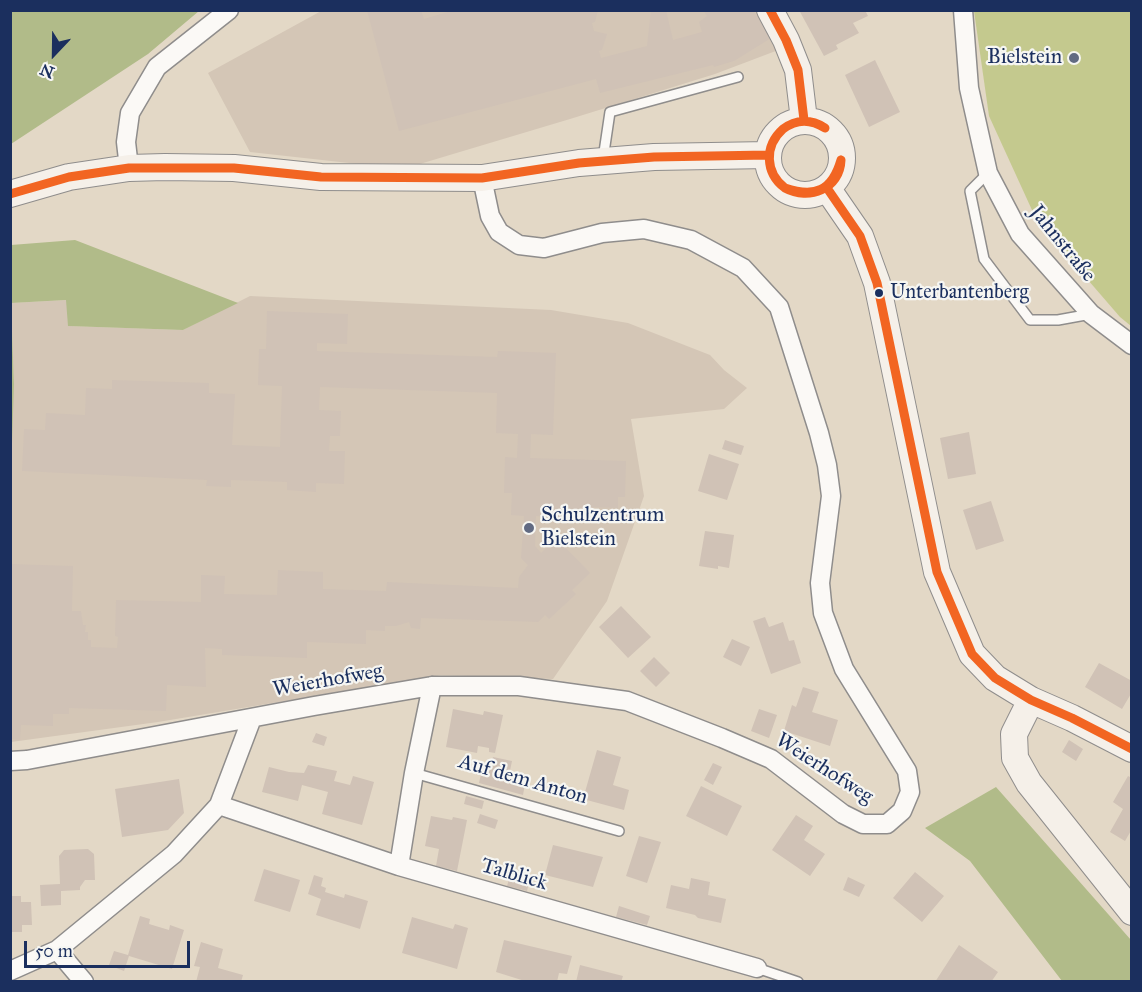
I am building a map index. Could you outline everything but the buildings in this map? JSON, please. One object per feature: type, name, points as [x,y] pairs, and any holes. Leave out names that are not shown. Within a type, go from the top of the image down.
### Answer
[{"type":"main road","points":[[770,10],[786,40],[798,70],[804,120]]},
{"type":"main road","points":[[804,120],[824,126],[833,134],[840,144],[842,156],[841,168],[827,188],[804,195],[782,187],[769,167],[768,155],[775,136],[782,129],[791,123],[804,120]]},
{"type":"main road","points":[[10,194],[69,177],[129,168],[234,168],[321,177],[482,178],[603,161],[654,157],[768,155]]},
{"type":"main road","points":[[827,188],[860,236],[877,283],[937,572],[972,654],[995,678],[1031,700],[1072,718],[1131,749]]},
{"type":"main road","points":[[1031,700],[1014,734],[1015,758],[1029,783],[1131,912]]},
{"type":"street","points":[[129,168],[126,142],[130,113],[157,67],[229,10]]},
{"type":"street","name":"Jahnstraße","points":[[963,10],[969,88],[988,173],[1020,234],[1091,314],[1131,345]]},
{"type":"street","name":"Weierhofweg","points":[[10,761],[27,760],[432,686],[519,686],[627,701],[771,759],[843,814],[863,824],[887,824],[902,811],[910,792],[907,771],[844,669],[823,613],[820,583],[831,496],[827,465],[779,308],[743,268],[691,240],[644,229],[602,232],[544,248],[519,245],[499,232],[490,216],[482,178]]},
{"type":"street","points":[[399,866],[414,773],[432,686]]},
{"type":"street","points":[[10,971],[57,950],[174,854],[219,804],[252,718]]},
{"type":"street","name":"Talblick","points":[[219,804],[399,866],[757,968]]},
{"type":"street","points":[[57,950],[84,981]]},
{"type":"lane","points":[[603,161],[610,112],[738,77]]},
{"type":"lane","points":[[988,173],[970,192],[984,259],[1030,320],[1058,320],[1091,314]]},
{"type":"lane","name":"Auf dem Anton","points":[[414,773],[619,831]]},
{"type":"lane","name":"Talblick","points":[[757,968],[798,981]]},
{"type":"shaded area","points":[[323,10],[767,11],[781,49],[715,74],[403,169],[250,152],[208,73]]},
{"type":"shaded area","points":[[250,296],[551,310],[628,323],[710,355],[724,370],[747,388],[724,409],[631,419],[644,496],[607,601],[553,679],[441,675],[158,722],[11,742],[10,384],[14,384],[11,303],[67,300],[69,326],[183,330]]},
{"type":"green space","points":[[11,10],[199,11],[148,54],[11,144]]},
{"type":"green space","points":[[974,11],[1131,11],[1131,326],[1120,317],[1037,221],[989,116]]},
{"type":"green space","points":[[75,240],[238,303],[183,330],[68,326],[66,300],[11,303],[11,245]]},
{"type":"green space","points":[[11,303],[14,384],[11,473]]},
{"type":"green space","points":[[996,787],[1131,940],[1131,981],[1062,981],[970,861],[925,828]]},
{"type":"transit line","points":[[770,10],[786,40],[798,70],[804,120]]},
{"type":"transit line","points":[[783,129],[793,123],[804,121],[825,128]]},
{"type":"transit line","points":[[783,129],[772,143],[769,159],[774,175],[785,188]]},
{"type":"transit line","points":[[10,194],[69,177],[129,168],[234,168],[321,177],[482,178],[579,163],[654,157],[768,155]]},
{"type":"transit line","points":[[785,188],[805,192],[821,189],[833,179],[841,160]]},
{"type":"transit line","points":[[785,188],[804,193],[822,190],[835,178],[841,160]]},
{"type":"transit line","points":[[827,188],[860,236],[877,283],[937,572],[972,654],[995,678],[1031,700],[1132,749]]},
{"type":"place","name":"Bielstein","points":[[1074,58]]},
{"type":"place","name":"Unterbantenberg","points":[[879,293]]},
{"type":"place","name":"Schulzentrum Bielstein","points":[[529,528]]}]
